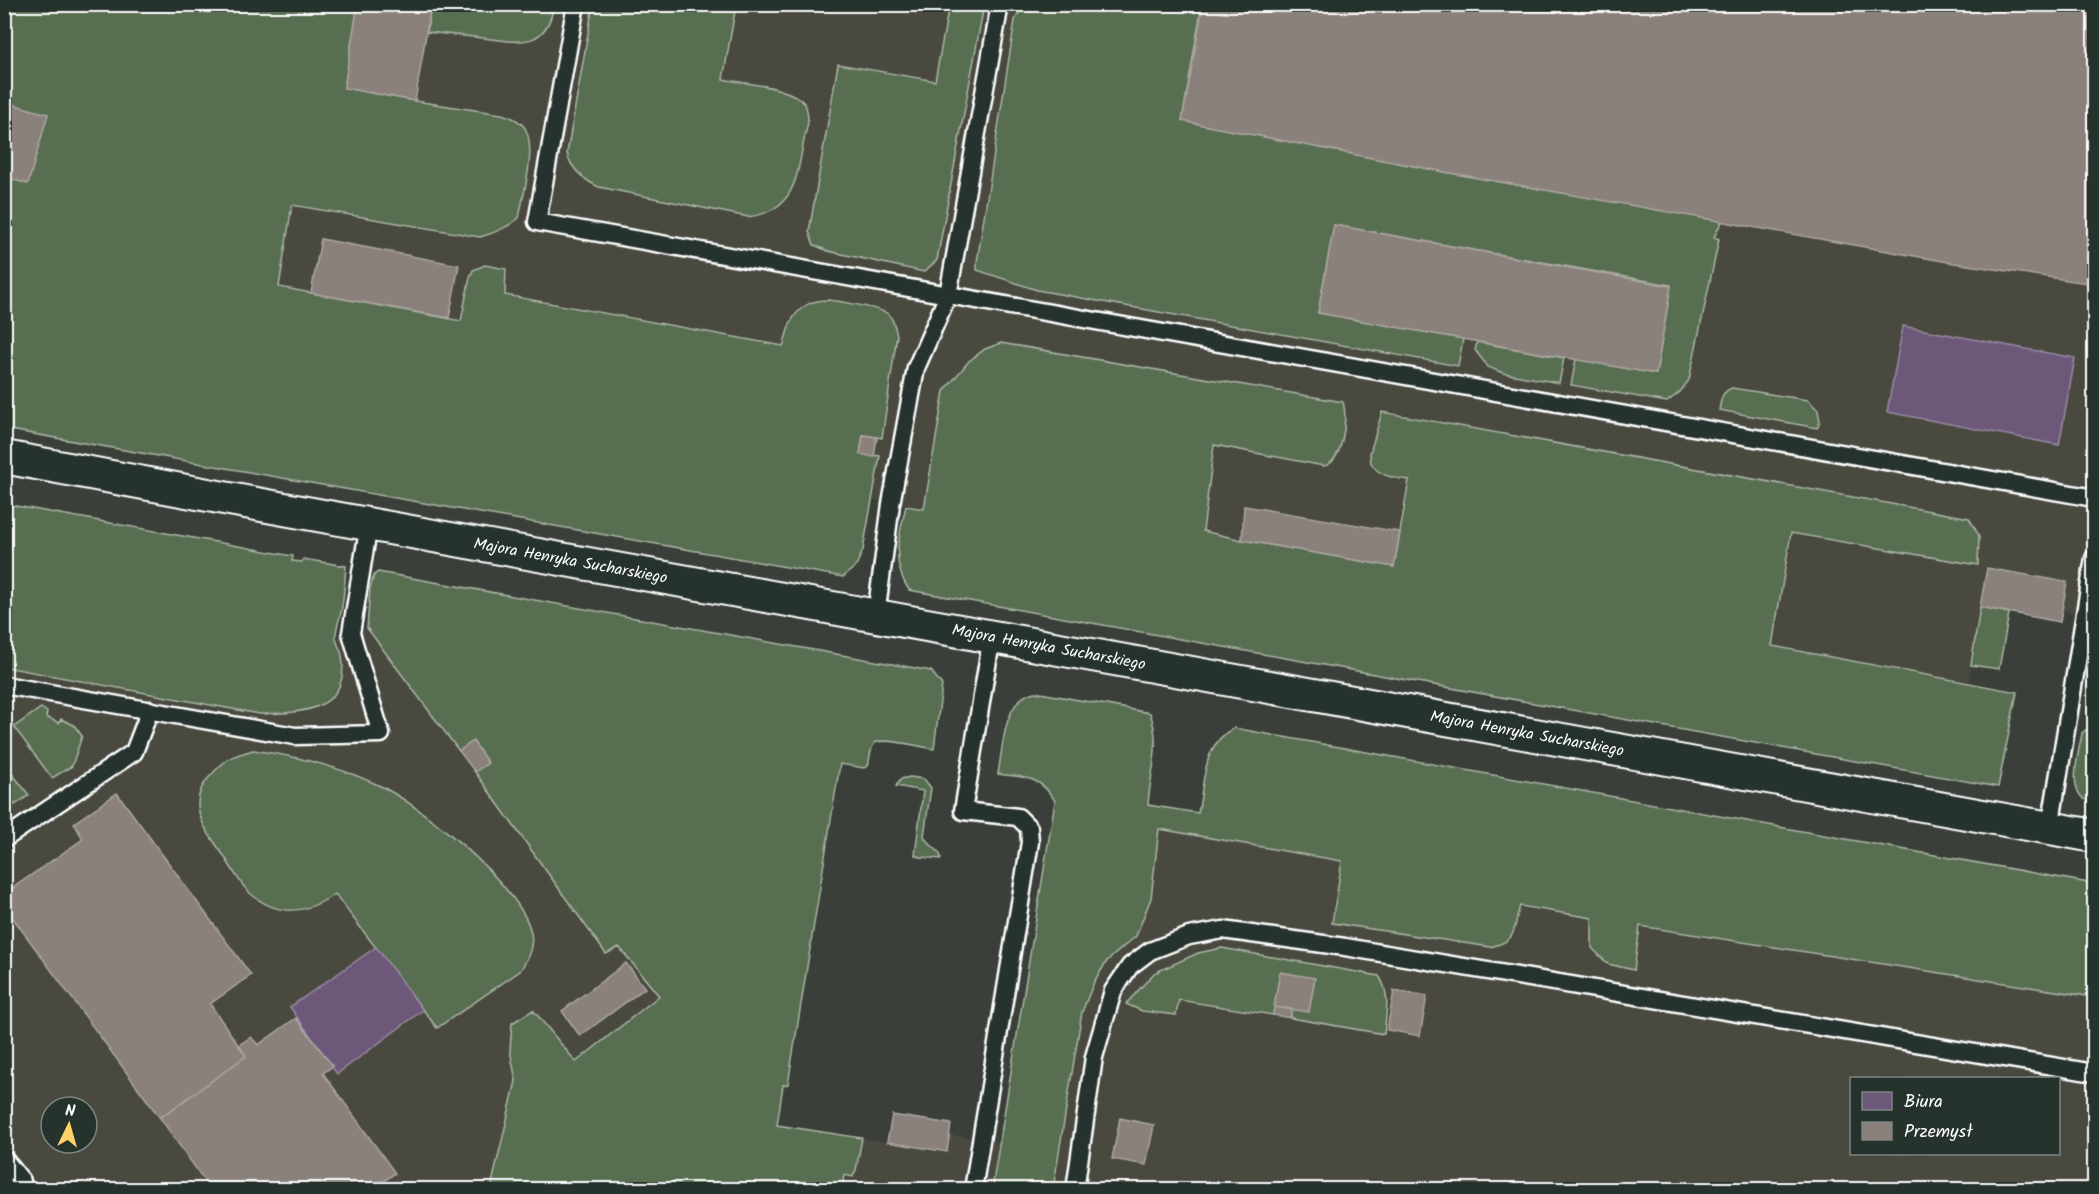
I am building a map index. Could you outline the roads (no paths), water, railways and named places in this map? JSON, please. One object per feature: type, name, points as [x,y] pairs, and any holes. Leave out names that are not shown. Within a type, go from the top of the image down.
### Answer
[{"type":"street","name":"Majora Henryka Sucharskiego","points":[[4,457],[2094,836]]},
{"type":"lane","points":[[576,4],[537,222],[2094,498]]},
{"type":"lane","points":[[876,615],[891,504],[916,368],[948,295],[1000,4]]},
{"type":"lane","points":[[4,684],[295,736],[381,734],[351,633],[369,524]]},
{"type":"lane","points":[[2050,828],[2094,558]]},
{"type":"lane","points":[[973,1190],[1030,842],[1029,828],[1018,817],[963,811],[992,636]]},
{"type":"lane","points":[[4,839],[134,752],[150,710]]},
{"type":"lane","points":[[1075,1190],[1094,1057],[1113,991],[1130,966],[1150,951],[1189,936],[1223,930],[1345,947],[2094,1073]]},
{"type":"lane","points":[[4,1159],[22,1181],[11,1190]]}]
